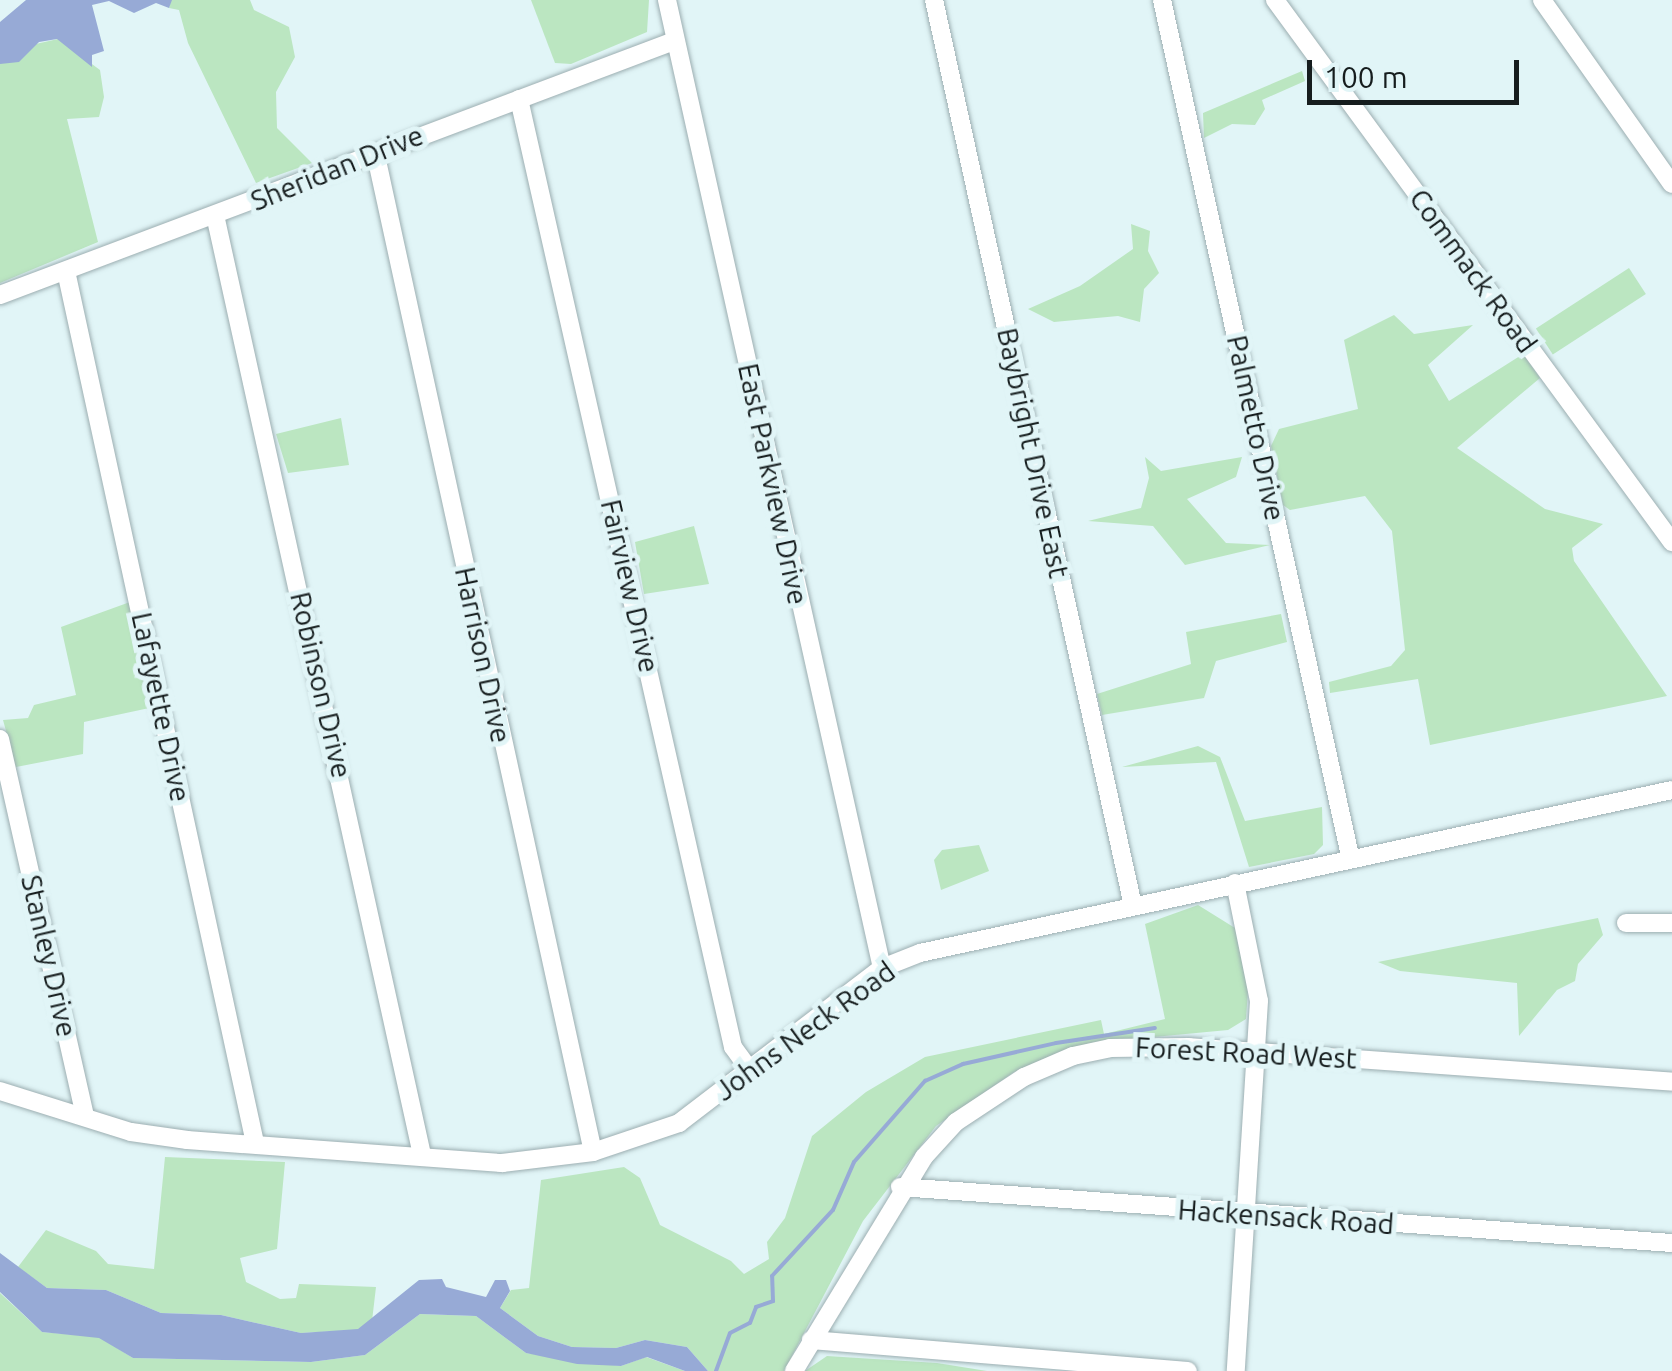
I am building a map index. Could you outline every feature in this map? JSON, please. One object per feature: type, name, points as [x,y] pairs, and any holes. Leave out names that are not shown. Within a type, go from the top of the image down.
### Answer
[{"type":"street","name":"East Parkview Drive","points":[[667,0],[882,968]]},
{"type":"street","name":"Baybright Drive East","points":[[934,0],[1133,906]]},
{"type":"street","name":"Palmetto Drive","points":[[1162,0],[1350,856]]},
{"type":"street","name":"Commack Road","points":[[1275,0],[1672,542]]},
{"type":"street","points":[[1542,0],[1672,184]]},
{"type":"street","name":"Sheridan Drive","points":[[0,295],[674,41]]},
{"type":"street","name":"Fairview Drive","points":[[520,99],[729,1031],[749,1070]]},
{"type":"street","name":"Harrison Drive","points":[[376,156],[594,1152]]},
{"type":"street","name":"Robinson Drive","points":[[216,215],[422,1155]]},
{"type":"street","name":"Lafayette Drive","points":[[66,271],[255,1144]]},
{"type":"street","name":"Stanley Drive","points":[[0,739],[85,1116]]},
{"type":"street","name":"Johns Neck Road","points":[[0,1091],[130,1132],[502,1163],[594,1152],[679,1123],[882,968],[920,953],[1350,856],[1672,790]]},
{"type":"street","points":[[1234,883],[1260,1001],[1236,1371]]},
{"type":"street","points":[[1626,923],[1672,923]]},
{"type":"street","name":"Forest Road West","points":[[794,1371],[900,1187],[956,1122],[1024,1076],[1073,1056],[1153,1046],[1259,1050],[1672,1082]]},
{"type":"street","name":"Hackensack Road","points":[[900,1187],[1672,1243]]},
{"type":"street","points":[[811,1340],[1188,1371]]},
{"type":"green space","points":[[171,0],[250,0],[254,10],[289,27],[295,57],[276,92],[277,128],[312,163],[256,183],[188,43],[179,10],[169,8]]},
{"type":"green space","points":[[531,0],[649,0],[647,32],[571,64],[555,63]]},
{"type":"green space","points":[[58,39],[100,70],[104,97],[99,117],[67,119],[98,242],[0,283],[0,52]]},
{"type":"green space","points":[[1302,71],[1305,81],[1262,100],[1265,109],[1255,125],[1232,124],[1204,138],[1203,113]]},
{"type":"green space","points":[[1131,224],[1150,231],[1148,251],[1159,273],[1144,289],[1140,322],[1118,316],[1054,322],[1028,309],[1080,286],[1133,249]]},
{"type":"green space","points":[[1629,268],[1646,294],[1553,354],[1536,328]]},
{"type":"green space","points":[[1394,315],[1414,334],[1473,325],[1428,365],[1449,401],[1523,354],[1540,378],[1457,448],[1545,509],[1603,524],[1572,548],[1574,561],[1667,696],[1430,745],[1418,679],[1330,693],[1329,682],[1391,666],[1405,650],[1392,531],[1365,496],[1290,510],[1283,505],[1271,446],[1279,429],[1358,409],[1344,340]]},
{"type":"green space","points":[[341,418],[349,465],[288,473],[276,434]]},
{"type":"green space","points":[[1145,457],[1161,471],[1242,457],[1236,477],[1187,499],[1226,543],[1270,545],[1185,565],[1153,526],[1088,521],[1141,508],[1149,478]]},
{"type":"green space","points":[[694,526],[709,584],[644,594],[635,542]]},
{"type":"green space","points":[[130,602],[154,707],[84,722],[83,754],[16,767],[3,720],[28,718],[34,705],[76,695],[61,627]]},
{"type":"green space","points":[[1281,614],[1287,642],[1216,661],[1204,698],[1102,715],[1097,694],[1191,664],[1186,632]]},
{"type":"green space","points":[[1198,746],[1220,757],[1245,821],[1322,807],[1323,845],[1314,854],[1249,867],[1216,762],[1122,767]]},
{"type":"green space","points":[[979,845],[989,871],[941,890],[934,860],[942,850]]},
{"type":"green space","points":[[1198,905],[1235,928],[1248,990],[1246,1019],[1228,1030],[1090,1043],[1014,1072],[936,1126],[863,1221],[784,1371],[708,1371],[687,1347],[645,1340],[616,1348],[572,1347],[538,1336],[500,1308],[511,1290],[529,1288],[541,1180],[624,1167],[640,1178],[660,1225],[731,1261],[744,1274],[769,1259],[767,1242],[785,1218],[812,1136],[866,1092],[925,1057],[1101,1020],[1104,1034],[1165,1019],[1145,924]]},
{"type":"green space","points":[[1598,918],[1603,935],[1578,964],[1575,981],[1557,990],[1519,1036],[1517,983],[1400,971],[1378,962]]},
{"type":"green space","points":[[165,1157],[285,1162],[277,1249],[240,1258],[246,1282],[280,1299],[296,1298],[299,1284],[376,1287],[372,1321],[358,1330],[301,1333],[221,1315],[161,1313],[106,1290],[47,1288],[18,1267],[46,1230],[96,1251],[108,1264],[154,1269]]},
{"type":"green space","points":[[0,1293],[42,1332],[99,1337],[133,1358],[311,1362],[365,1355],[420,1314],[476,1316],[526,1353],[621,1366],[646,1357],[685,1371],[0,1371]]},
{"type":"green space","points":[[827,1356],[937,1363],[987,1371],[805,1371]]},
{"type":"water","points":[[26,0],[172,0],[169,8],[156,3],[134,13],[109,1],[92,5],[104,51],[92,55],[92,67],[57,39],[39,42],[19,62],[0,64],[0,22]]},
{"type":"water","points":[[0,1253],[47,1288],[106,1290],[161,1313],[221,1315],[301,1333],[358,1329],[419,1280],[442,1279],[446,1287],[486,1297],[495,1280],[506,1280],[510,1291],[500,1308],[538,1336],[572,1347],[616,1348],[645,1340],[687,1347],[708,1371],[685,1371],[647,1357],[621,1366],[577,1364],[526,1353],[476,1316],[420,1314],[365,1355],[311,1362],[133,1358],[99,1338],[42,1332],[0,1292]]},
{"type":"waterway","points":[[716,1371],[730,1333],[750,1323],[756,1307],[773,1301],[772,1276],[833,1210],[854,1162],[925,1081],[963,1064],[1056,1043],[1155,1028]]}]
